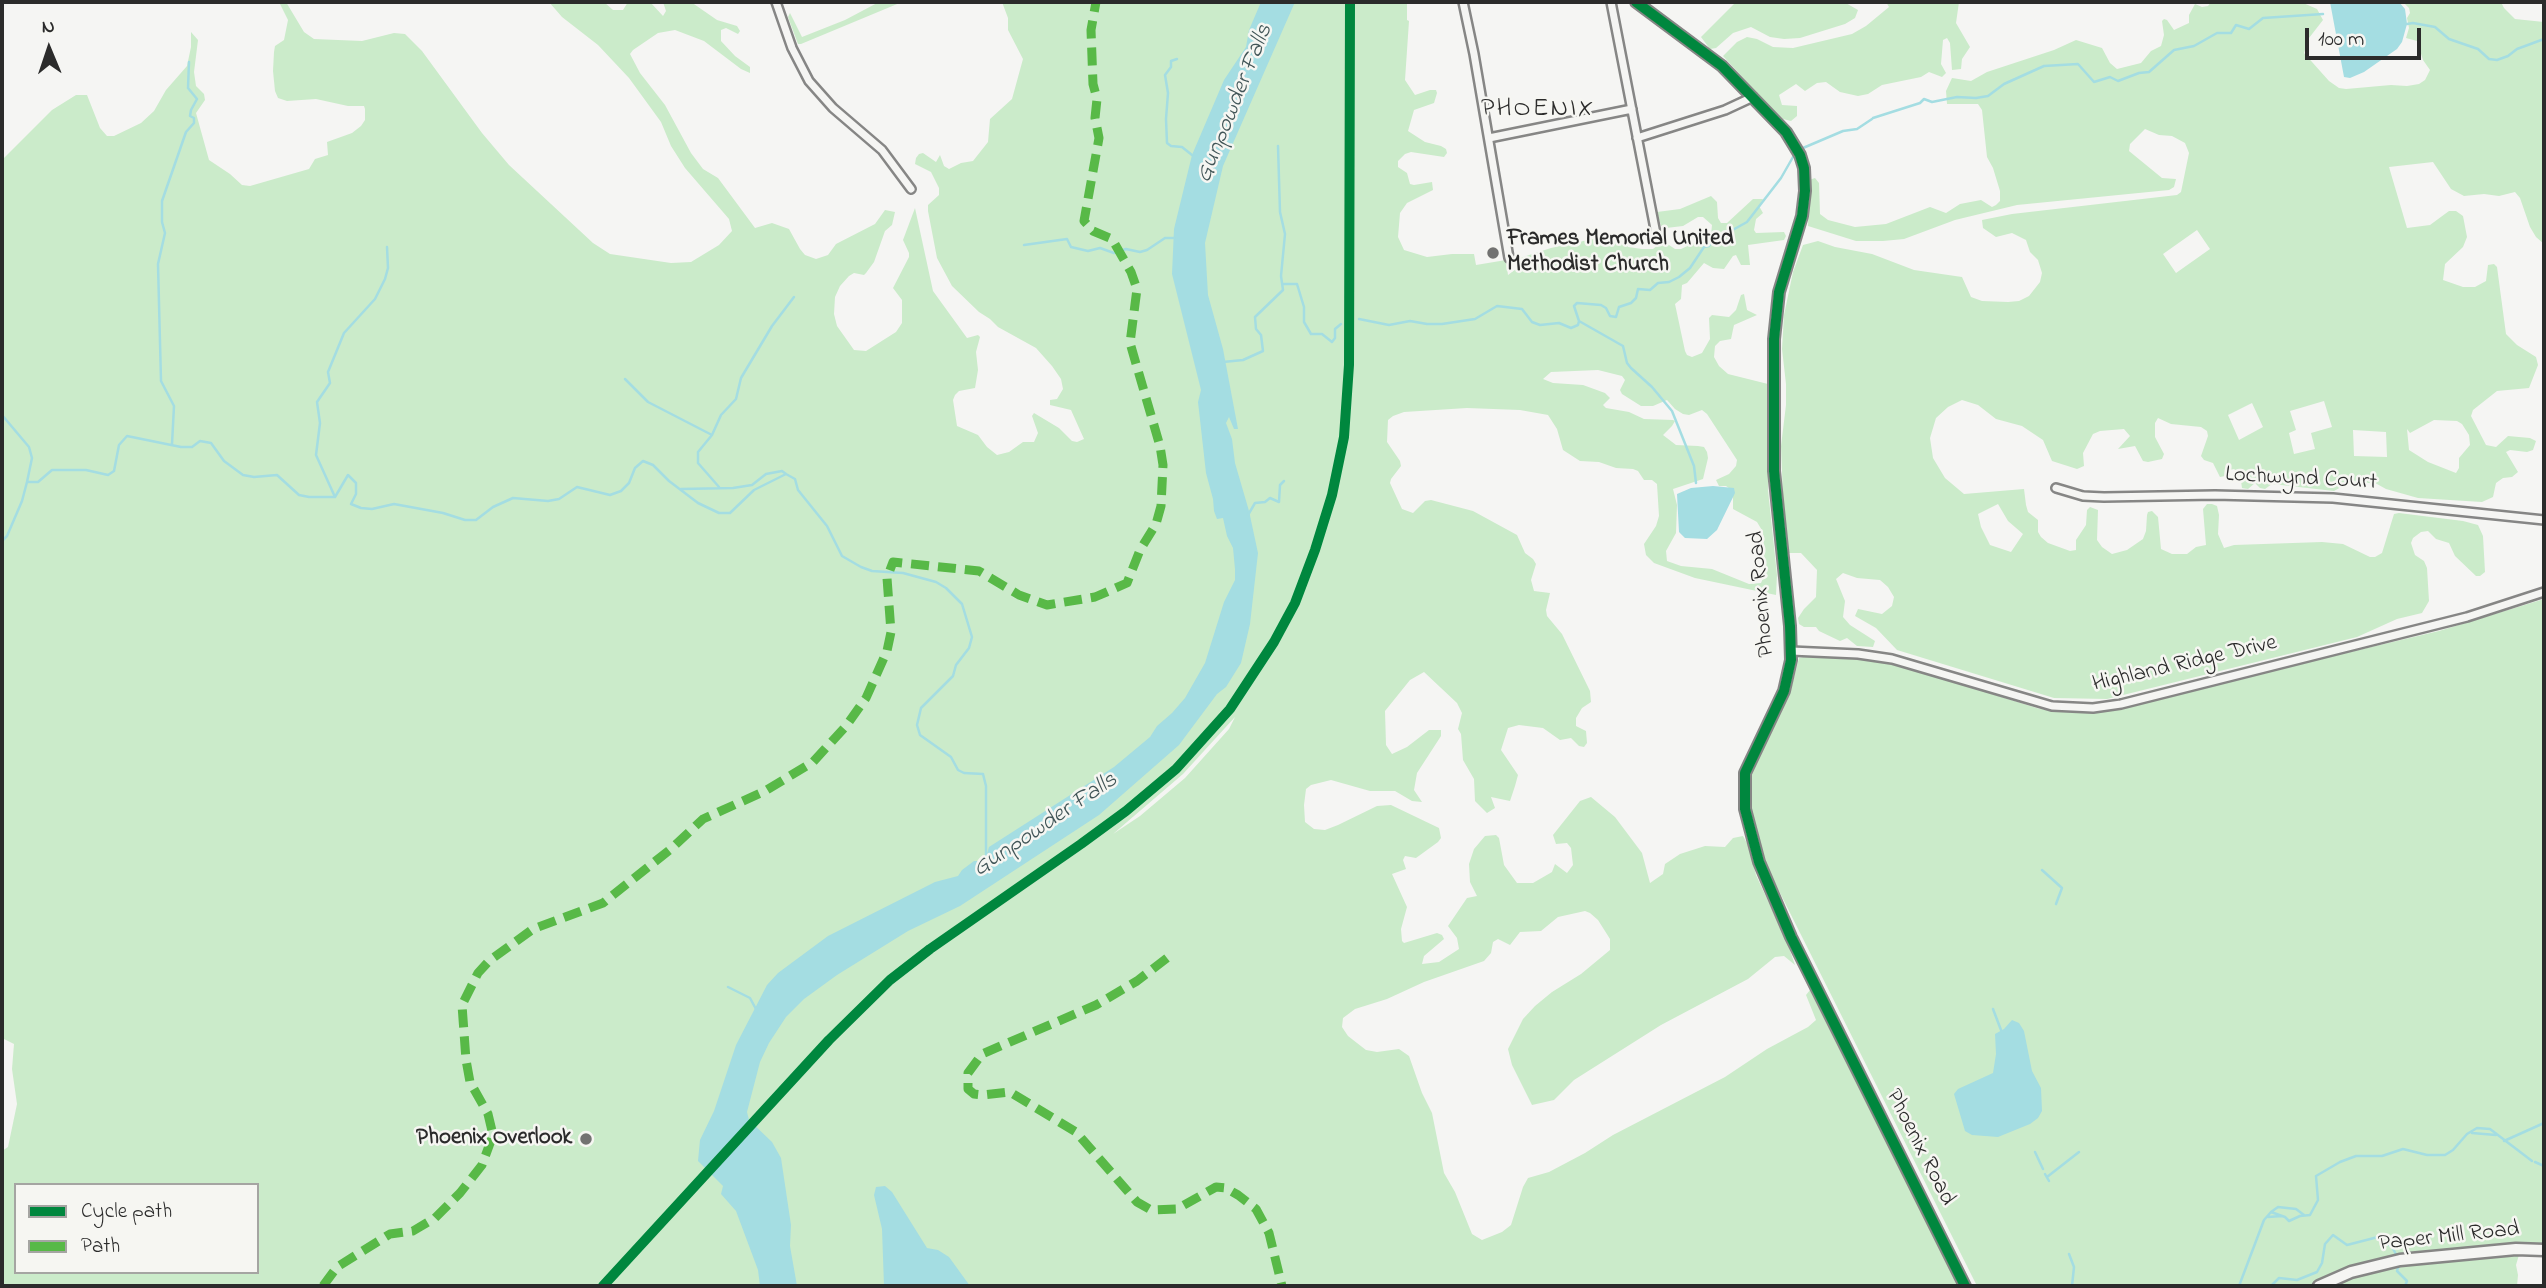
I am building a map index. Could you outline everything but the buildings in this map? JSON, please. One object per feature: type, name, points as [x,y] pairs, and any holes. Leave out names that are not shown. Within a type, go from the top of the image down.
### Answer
[{"type":"main road","name":"Paper Mill Road","points":[[2319,1286],[2351,1272],[2400,1260],[2516,1249],[2544,1250]]},
{"type":"street","points":[[776,2],[792,48],[809,81],[833,108],[883,150],[911,189]]},
{"type":"street","points":[[1463,2],[1509,258]]},
{"type":"street","points":[[1611,2],[1656,234]]},
{"type":"street","name":"Phoenix Road","points":[[1636,2],[1707,53],[1753,97],[1786,132],[1796,147],[1804,168],[1800,228],[1781,284],[1774,325],[1774,471],[1791,651],[1790,670],[1784,691],[1745,773],[1745,809],[1754,848],[1807,972],[1965,1286]]},
{"type":"street","points":[[1637,138],[1725,110],[1753,97]]},
{"type":"street","points":[[1489,138],[1632,108]]},
{"type":"street","name":"Lochwynd Court","points":[[2056,488],[2083,496],[2104,497],[2215,495],[2330,498],[2544,520]]},
{"type":"street","name":"Highland Ridge Drive","points":[[1791,651],[1858,654],[1892,659],[2052,706],[2093,708],[2121,704],[2467,617],[2544,592]]},
{"type":"green space","points":[[279,2],[286,2],[304,32],[314,39],[362,41],[394,33],[405,34],[422,51],[509,165],[593,243],[610,254],[671,263],[691,262],[719,245],[732,231],[729,219],[685,168],[671,146],[661,122],[629,78],[598,45],[562,17],[549,2],[604,2],[613,10],[623,10],[628,2],[644,2],[651,3],[663,16],[666,11],[663,2],[691,2],[717,20],[737,26],[740,31],[738,34],[726,28],[721,30],[721,41],[750,67],[750,73],[704,41],[675,30],[658,33],[630,54],[640,73],[665,105],[691,153],[703,169],[718,178],[755,228],[772,223],[789,229],[805,255],[816,259],[828,255],[836,244],[875,224],[885,210],[895,212],[892,225],[885,231],[874,262],[864,275],[854,273],[849,276],[835,297],[834,314],[837,326],[854,350],[866,351],[896,332],[902,323],[902,300],[893,288],[909,257],[903,240],[915,208],[933,291],[967,338],[978,335],[980,337],[976,352],[978,370],[975,388],[959,391],[953,400],[957,426],[978,435],[997,455],[1009,452],[1023,442],[1034,442],[1038,433],[1032,416],[1034,413],[1059,428],[1072,441],[1084,439],[1071,410],[1050,405],[1050,400],[1057,399],[1063,389],[1061,379],[1052,366],[1036,348],[998,327],[952,286],[937,258],[928,211],[928,205],[939,195],[939,188],[931,172],[915,164],[916,158],[923,153],[936,162],[940,155],[944,166],[949,169],[973,161],[988,142],[990,119],[1012,99],[1023,59],[1008,30],[1008,18],[1002,2],[1407,2],[1409,21],[1405,80],[1415,95],[1430,90],[1436,90],[1437,93],[1434,103],[1414,110],[1408,131],[1425,142],[1441,146],[1447,153],[1444,157],[1411,152],[1398,161],[1398,167],[1407,173],[1410,184],[1432,182],[1433,190],[1407,203],[1400,213],[1398,237],[1404,250],[1427,257],[1474,254],[1476,265],[1506,260],[1508,275],[1516,269],[1517,259],[1594,239],[1601,244],[1627,240],[1628,247],[1642,249],[1653,249],[1663,241],[1675,249],[1681,249],[1711,235],[1712,225],[1703,217],[1698,217],[1683,226],[1666,228],[1661,226],[1657,212],[1680,209],[1711,196],[1717,202],[1718,218],[1721,223],[1727,223],[1753,199],[1763,199],[1759,206],[1763,213],[1756,219],[1754,230],[1756,233],[1784,232],[1784,240],[1748,245],[1750,265],[1741,265],[1736,255],[1724,269],[1713,268],[1704,263],[1687,283],[1682,285],[1681,299],[1675,304],[1685,351],[1692,357],[1702,353],[1710,339],[1709,318],[1712,315],[1729,317],[1736,310],[1741,295],[1744,294],[1747,310],[1757,315],[1734,325],[1731,339],[1720,341],[1715,346],[1714,357],[1728,374],[1768,384],[1768,490],[1777,575],[1776,595],[1695,578],[1654,563],[1646,555],[1644,544],[1659,516],[1657,484],[1652,480],[1644,480],[1638,471],[1633,469],[1580,461],[1563,450],[1557,429],[1548,415],[1520,410],[1467,408],[1404,412],[1393,416],[1388,420],[1387,442],[1401,466],[1390,483],[1402,509],[1413,513],[1425,501],[1431,500],[1473,511],[1517,535],[1525,553],[1536,564],[1531,580],[1534,591],[1550,593],[1547,616],[1562,634],[1590,691],[1591,702],[1582,708],[1576,718],[1576,726],[1586,731],[1587,743],[1584,747],[1571,738],[1560,740],[1543,728],[1519,725],[1508,728],[1501,750],[1518,775],[1510,801],[1491,797],[1495,808],[1487,813],[1475,801],[1474,779],[1463,760],[1461,734],[1458,729],[1462,713],[1457,703],[1424,672],[1410,680],[1385,711],[1386,745],[1392,754],[1407,747],[1429,730],[1441,730],[1441,736],[1417,773],[1414,790],[1422,802],[1412,801],[1395,791],[1370,791],[1331,780],[1306,789],[1305,822],[1314,829],[1325,830],[1377,806],[1391,805],[1439,828],[1441,838],[1438,842],[1416,858],[1405,856],[1403,860],[1406,869],[1392,874],[1407,907],[1401,929],[1402,941],[1404,943],[1437,933],[1444,939],[1424,956],[1422,964],[1439,962],[1459,949],[1457,938],[1448,926],[1467,898],[1477,896],[1470,882],[1469,864],[1474,849],[1485,836],[1496,835],[1499,838],[1504,865],[1517,883],[1533,883],[1552,872],[1555,864],[1567,873],[1573,865],[1571,848],[1567,843],[1556,844],[1553,835],[1580,801],[1591,797],[1615,817],[1642,853],[1650,883],[1663,874],[1665,864],[1680,854],[1705,846],[1725,847],[1733,838],[1743,836],[1749,847],[1756,875],[1795,965],[1784,956],[1775,957],[1748,979],[1661,1025],[1574,1080],[1554,1100],[1532,1105],[1512,1065],[1508,1049],[1523,1019],[1535,1006],[1610,950],[1610,939],[1598,920],[1585,911],[1558,917],[1541,931],[1520,932],[1510,945],[1498,939],[1493,942],[1491,953],[1484,961],[1355,1009],[1343,1018],[1342,1027],[1348,1036],[1366,1050],[1377,1052],[1399,1049],[1409,1056],[1432,1113],[1444,1173],[1472,1234],[1482,1240],[1511,1225],[1528,1178],[1549,1172],[1585,1153],[1613,1135],[1725,1077],[1767,1049],[1808,1027],[1816,1020],[1806,995],[1810,990],[1959,1286],[2,1286],[2,1151],[8,1147],[17,1104],[12,1069],[14,1044],[2,1038],[2,160],[52,110],[76,95],[87,95],[100,128],[107,136],[114,136],[141,123],[154,111],[166,90],[187,66],[191,32],[198,40],[194,72],[196,86],[204,94],[205,100],[196,113],[209,160],[242,185],[250,186],[309,169],[315,159],[328,155],[327,142],[352,133],[361,126],[365,120],[365,109],[364,106],[348,106],[316,99],[287,101],[278,98],[273,71],[274,52],[275,46],[284,40],[288,20]],"holes":[[[1598,370],[1622,376],[1625,380],[1620,390],[1622,394],[1641,406],[1653,406],[1667,400],[1683,414],[1689,415],[1702,410],[1707,414],[1737,460],[1736,466],[1729,474],[1716,480],[1719,486],[1726,486],[1733,491],[1733,509],[1757,522],[1763,532],[1765,574],[1761,583],[1749,584],[1712,569],[1681,566],[1667,561],[1666,551],[1676,533],[1677,505],[1673,489],[1703,479],[1708,458],[1704,447],[1676,445],[1663,435],[1672,426],[1675,421],[1673,420],[1644,419],[1629,412],[1606,408],[1603,405],[1610,398],[1605,393],[1583,385],[1553,383],[1543,379],[1551,372]],[[1235,717],[1229,729],[1185,778],[1140,816],[1113,834],[1183,774]]]},
{"type":"green space","points":[[879,2],[902,2],[801,44],[798,44],[788,17],[790,13],[802,37],[845,20]]},
{"type":"green space","points":[[1736,2],[1844,2],[1858,10],[1855,18],[1845,24],[1800,38],[1770,37],[1751,27],[1733,33],[1716,48],[1710,49],[1701,37]]},
{"type":"green space","points":[[1886,2],[1959,2],[1956,23],[1970,47],[1962,59],[1961,69],[1952,70],[1950,43],[1947,38],[1943,40],[1941,64],[1946,73],[1942,77],[1929,72],[1921,77],[1882,85],[1868,94],[1858,96],[1840,92],[1826,82],[1817,83],[1805,91],[1796,84],[1779,95],[1782,105],[1797,106],[1797,116],[1791,121],[1783,119],[1770,107],[1723,56],[1737,42],[1747,37],[1773,47],[1793,48],[1852,34],[1889,7]]},
{"type":"green space","points":[[2211,2],[2301,2],[2317,9],[2323,20],[2309,38],[2304,53],[2329,81],[2346,89],[2407,86],[2425,80],[2430,70],[2423,60],[2417,41],[2406,38],[2409,28],[2407,18],[2410,13],[2403,2],[2501,2],[2515,19],[2544,22],[2544,244],[2530,227],[2520,198],[2515,192],[2499,196],[2464,196],[2451,189],[2433,162],[2389,167],[2407,228],[2430,225],[2449,211],[2456,211],[2463,216],[2467,237],[2463,247],[2445,264],[2443,280],[2463,287],[2475,287],[2486,281],[2488,265],[2494,264],[2497,267],[2506,334],[2536,357],[2538,365],[2529,388],[2497,391],[2473,410],[2471,416],[2486,445],[2496,447],[2508,436],[2530,438],[2536,441],[2533,450],[2506,452],[2518,472],[2496,483],[2493,497],[2482,502],[2418,498],[2377,484],[2352,481],[2334,491],[2272,484],[2265,489],[2255,483],[2248,489],[2242,488],[2240,474],[2234,469],[2220,477],[2213,463],[2204,460],[2201,456],[2208,436],[2207,431],[2201,427],[2171,424],[2158,418],[2155,423],[2155,437],[2164,454],[2162,459],[2148,462],[2143,461],[2135,446],[2118,449],[2130,436],[2124,429],[2100,431],[2093,434],[2083,453],[2084,466],[2077,469],[2052,461],[2043,440],[2022,426],[1996,419],[1978,405],[1962,400],[1948,407],[1936,418],[1930,438],[1933,458],[1945,478],[1964,494],[2024,489],[2028,512],[2038,520],[2041,537],[2048,543],[2070,551],[2076,550],[2076,540],[2086,525],[2087,510],[2090,507],[2098,510],[2097,540],[2112,554],[2127,550],[2143,539],[2147,515],[2152,511],[2158,517],[2161,549],[2172,554],[2187,554],[2196,547],[2206,545],[2203,509],[2207,504],[2212,504],[2217,506],[2218,534],[2224,548],[2234,545],[2322,542],[2343,544],[2375,557],[2382,553],[2394,514],[2399,513],[2478,525],[2483,536],[2485,572],[2476,576],[2455,556],[2449,543],[2436,539],[2428,531],[2421,532],[2411,543],[2415,555],[2424,561],[2427,568],[2429,601],[2422,613],[2397,619],[2357,637],[2107,699],[2054,698],[1897,650],[1876,628],[1855,616],[1858,609],[1882,614],[1892,606],[1894,597],[1880,580],[1857,578],[1843,573],[1836,579],[1845,601],[1843,617],[1850,625],[1875,641],[1873,647],[1857,646],[1847,638],[1840,641],[1816,627],[1799,624],[1798,618],[1816,597],[1817,570],[1801,553],[1789,553],[1785,549],[1781,446],[1786,384],[1782,349],[1784,315],[1793,272],[1803,245],[1818,241],[1872,254],[1914,270],[1962,277],[1971,297],[1982,301],[2019,301],[2029,296],[2040,282],[2042,273],[2038,260],[2030,252],[2026,240],[2012,233],[1996,237],[1983,228],[1982,220],[2012,214],[2177,195],[2181,192],[2189,153],[2185,143],[2172,136],[2159,135],[2145,129],[2130,144],[2129,151],[2162,178],[2176,179],[2174,187],[2169,190],[2017,205],[1955,220],[1904,239],[1883,241],[1856,241],[1808,226],[1809,180],[1815,178],[1819,183],[1820,214],[1828,220],[1855,227],[1886,224],[1930,207],[1946,213],[1960,204],[1981,200],[1992,207],[2000,201],[2000,191],[1987,157],[1982,110],[1978,104],[1947,104],[1946,91],[1952,78],[1971,81],[1987,72],[2076,40],[2102,48],[2110,63],[2117,69],[2141,63],[2151,51],[2161,46],[2164,19],[2174,30],[2189,23],[2189,15],[2195,4],[2208,6]],"holes":[[[2197,230],[2210,249],[2176,273],[2163,254]],[[2324,401],[2332,427],[2311,433],[2315,449],[2294,454],[2289,433],[2296,430],[2290,411]],[[2252,403],[2263,427],[2239,440],[2228,415]],[[2434,420],[2457,421],[2462,424],[2469,435],[2470,445],[2459,458],[2456,473],[2428,462],[2409,450],[2407,429],[2410,433]],[[2353,430],[2386,432],[2387,457],[2354,456]],[[1998,504],[2008,521],[2023,534],[2011,552],[1990,545],[1978,514]]]},
{"type":"green space","points":[[2544,599],[2544,1243],[2508,1244],[2507,1248],[2521,1248],[2516,1265],[2517,1286],[1977,1286],[1764,861],[1749,809],[1747,783],[1753,763],[1790,693],[1799,658],[1812,655],[1856,658],[1903,666],[2040,709],[2092,713],[2439,631]]},
{"type":"water","name":"Gunpowder Falls","points":[[1261,2],[1295,2],[1223,166],[1205,243],[1208,295],[1223,349],[1238,429],[1234,429],[1229,417],[1226,423],[1258,553],[1250,624],[1241,663],[1226,687],[1217,694],[1179,745],[1099,815],[960,906],[908,931],[837,975],[804,999],[786,1017],[760,1062],[747,1112],[749,1120],[772,1142],[781,1158],[797,1286],[760,1286],[758,1270],[736,1211],[721,1194],[723,1186],[698,1161],[700,1140],[714,1111],[736,1045],[767,985],[778,973],[828,936],[935,882],[958,876],[974,861],[985,861],[989,847],[1114,767],[1150,737],[1157,726],[1172,713],[1185,698],[1205,663],[1224,602],[1235,580],[1235,569],[1233,548],[1223,518],[1217,519],[1214,511],[1206,473],[1198,402],[1201,390],[1172,274],[1174,229],[1192,155],[1224,80],[1246,47],[1249,30]]},
{"type":"water","points":[[2330,2],[2399,2],[2405,9],[2407,24],[2402,42],[2397,49],[2364,72],[2350,78],[2344,77]]},
{"type":"water","points":[[1691,488],[1734,488],[1735,493],[1717,530],[1707,539],[1685,538],[1679,532],[1677,494]]},
{"type":"water","points":[[2012,1020],[2019,1023],[2024,1031],[2032,1071],[2041,1088],[2042,1111],[2030,1124],[1998,1137],[1972,1135],[1965,1131],[1954,1094],[1958,1089],[1993,1073],[1995,1034]]},
{"type":"water","points":[[885,1186],[892,1192],[927,1248],[938,1250],[949,1257],[970,1286],[884,1286],[882,1229],[874,1195],[876,1187]]},
{"type":"waterway","points":[[1873,118],[1920,103],[1924,99],[1932,102],[1957,97],[1988,96],[2004,84],[2044,66],[2078,64],[2094,82],[2110,77],[2118,81],[2149,72],[2174,50],[2194,46],[2217,33],[2231,33],[2236,25],[2249,29],[2263,18],[2323,14]]},
{"type":"waterway","points":[[2407,24],[2435,27],[2449,39],[2478,49],[2489,59],[2497,60],[2544,39]]},
{"type":"waterway","name":"Gunpowder Falls","points":[[1177,59],[1171,61],[1171,67],[1165,75],[1168,93],[1167,143],[1182,147],[1192,155]]},
{"type":"waterway","points":[[172,444],[174,406],[161,381],[158,264],[165,233],[162,201],[186,132],[194,123],[194,118],[190,116],[197,99],[188,88],[189,62]]},
{"type":"waterway","points":[[1803,148],[1843,131],[1857,129],[1872,119]]},
{"type":"waterway","points":[[1223,362],[1243,360],[1263,351],[1255,317],[1283,290],[1281,276],[1285,234],[1280,212],[1278,146]]},
{"type":"waterway","points":[[1696,483],[1694,466],[1672,411],[1627,363],[1623,346],[1579,321],[1574,306],[1577,303],[1601,305],[1610,316],[1616,317],[1619,307],[1636,298],[1638,289],[1650,290],[1658,283],[1679,277],[1690,268],[1704,247],[1747,222],[1781,178],[1793,157]]},
{"type":"waterway","points":[[1024,245],[1067,239],[1071,247],[1088,251],[1100,248],[1114,253],[1126,249],[1140,252],[1165,238],[1174,238]]},
{"type":"waterway","points":[[335,497],[316,455],[320,423],[317,402],[330,383],[328,372],[344,333],[375,299],[385,279],[388,268],[387,247]]},
{"type":"waterway","points":[[1283,284],[1297,284],[1304,307],[1304,322],[1311,334],[1322,334],[1332,342],[1335,329],[1341,324]]},
{"type":"waterway","points":[[719,487],[698,463],[698,452],[712,435],[721,415],[736,399],[741,378],[772,326],[794,297]]},
{"type":"waterway","points":[[1359,319],[1389,325],[1410,321],[1442,324],[1475,319],[1497,306],[1522,309],[1532,322],[1540,325],[1559,323],[1571,328],[1578,325],[1579,321]]},
{"type":"waterway","points":[[625,379],[648,402],[712,435]]},
{"type":"waterway","name":"Gunpowder Falls","points":[[2,404],[2,415],[29,447],[32,458],[27,482],[38,482],[52,470],[86,470],[108,475],[114,471],[119,445],[127,436],[181,447],[192,447],[200,441],[211,443],[224,461],[243,475],[277,475],[299,495],[335,497],[348,475],[356,483],[356,494],[351,504],[361,508],[372,509],[394,504],[465,520],[476,520],[493,507],[513,498],[548,501],[559,499],[577,487],[610,495],[621,491],[629,483],[635,468],[643,461],[653,465],[698,503],[719,513],[730,513],[754,490],[786,474],[795,479],[798,490],[827,526],[842,556],[872,571],[903,573],[936,582],[962,604],[972,637],[969,648],[956,665],[953,676],[921,708],[917,725],[920,735],[951,757],[958,770],[983,774],[986,786],[986,856]]},
{"type":"waterway","points":[[681,489],[733,488],[752,485],[766,474],[782,471],[786,474]]},
{"type":"waterway","points":[[1248,515],[1255,503],[1265,502],[1270,498],[1279,502],[1280,485],[1284,481]]},
{"type":"waterway","points":[[2,541],[7,536],[22,501],[27,482]]},
{"type":"waterway","points":[[2042,870],[2062,888],[2056,904]]},
{"type":"waterway","points":[[728,987],[750,998],[757,1011]]},
{"type":"waterway","points":[[1993,1009],[2001,1030]]},
{"type":"waterway","points":[[2504,1141],[2544,1123]]},
{"type":"waterway","points":[[2271,1212],[2289,1221],[2310,1215],[2318,1200],[2316,1176],[2340,1162],[2356,1156],[2382,1156],[2403,1149],[2427,1155],[2445,1155],[2477,1128],[2490,1129],[2532,1161]]},
{"type":"waterway","points":[[2472,1133],[2496,1135]]},
{"type":"waterway","points":[[2035,1152],[2043,1169]]},
{"type":"waterway","points":[[2047,1177],[2079,1152]]},
{"type":"waterway","points":[[2535,1162],[2544,1166]]},
{"type":"waterway","points":[[2045,1174],[2049,1181]]},
{"type":"waterway","points":[[2239,1286],[2264,1220],[2271,1212],[2278,1207],[2296,1209],[2304,1215]]},
{"type":"waterway","points":[[2268,1217],[2282,1216]]},
{"type":"waterway","points":[[2271,1286],[2279,1278],[2297,1280],[2317,1272],[2322,1263],[2325,1244],[2333,1235],[2347,1245],[2378,1237],[2392,1247],[2397,1256]]},
{"type":"waterway","points":[[2069,1254],[2074,1267],[2072,1286]]},
{"type":"waterway","points":[[2399,1264],[2397,1271],[2407,1281],[2405,1286]]},
{"type":"waterway","points":[[2172,1286],[2191,1286]]},
{"type":"marked path","points":[[323,1286],[337,1267],[390,1234],[413,1231],[435,1218],[460,1193],[482,1165],[493,1135],[488,1114],[470,1082],[462,1005],[478,973],[489,961],[533,929],[603,903],[672,848],[703,819],[765,791],[813,762],[846,726],[866,698],[887,651],[891,632],[887,578],[893,562],[979,571],[1019,595],[1047,605],[1095,597],[1127,583],[1140,550],[1156,524],[1161,506],[1163,465],[1130,343],[1137,289],[1131,272],[1112,239],[1093,231],[1084,221],[1099,138],[1095,118],[1097,99],[1093,84],[1091,30],[1096,2]]},
{"type":"marked path","points":[[1167,958],[1137,981],[1096,1005],[982,1054],[968,1073],[968,1089],[974,1094],[983,1095],[1010,1092],[1076,1132],[1137,1202],[1151,1210],[1177,1209],[1216,1187],[1226,1188],[1238,1195],[1256,1209],[1269,1233],[1282,1286]]},
{"type":"cycle path","points":[[603,1286],[829,1040],[890,980],[1126,811],[1176,769],[1230,709],[1274,642],[1295,603],[1315,550],[1332,495],[1344,437],[1349,365],[1350,2]]},
{"type":"cycle path","points":[[1636,2],[1722,66],[1786,132],[1800,155],[1804,168],[1802,216],[1779,292],[1774,339],[1774,471],[1791,660],[1784,691],[1745,773],[1745,809],[1759,862],[1791,937],[1965,1286]]},
{"type":"place","name":"Frames Memorial United Methodist Church","points":[[1493,253]]},
{"type":"place","name":"Phoenix Overlook","points":[[586,1139]]},
{"type":"district","name":"PHOENIX","points":[[1538,111]]}]
